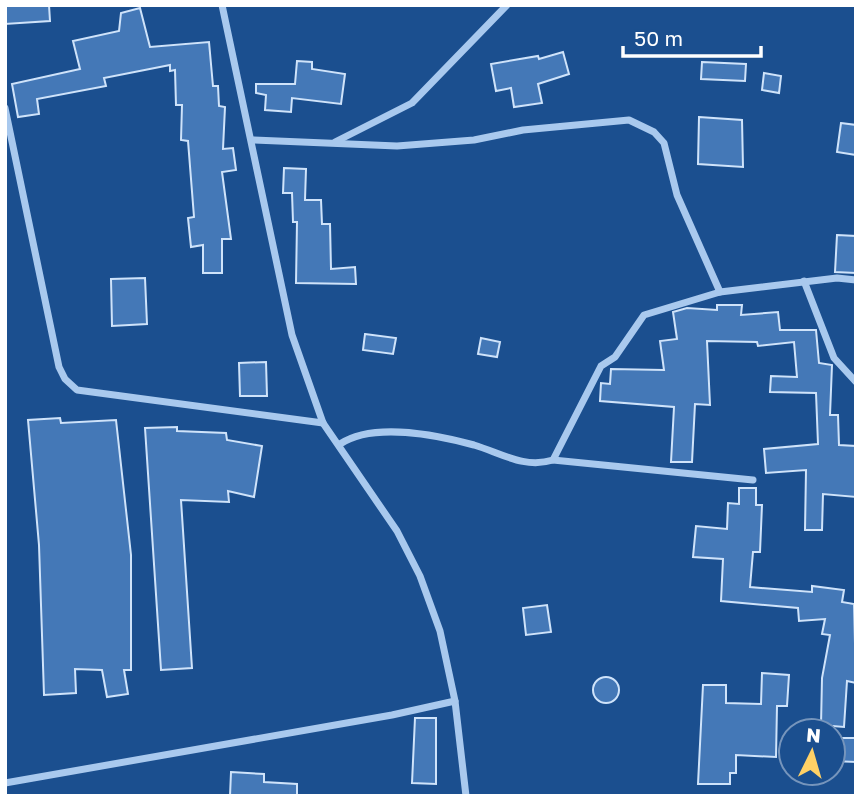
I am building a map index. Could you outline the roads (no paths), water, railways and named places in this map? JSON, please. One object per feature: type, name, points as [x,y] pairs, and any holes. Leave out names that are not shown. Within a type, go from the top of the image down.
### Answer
[{"type":"street","points":[[222,5],[253,140],[292,335],[323,422],[397,531],[420,576],[440,631],[455,701],[466,796]]},
{"type":"street","points":[[335,143],[412,103],[507,5]]},
{"type":"street","points":[[5,108],[60,367],[70,386],[77,390],[323,422]]},
{"type":"street","points":[[253,140],[397,146],[474,140],[523,130],[629,120],[640,122],[664,143],[677,195],[720,292]]},
{"type":"street","points":[[553,460],[601,366],[615,357],[644,315],[720,292],[804,281],[856,280]]},
{"type":"street","points":[[804,281],[834,358],[856,382]]},
{"type":"street","points":[[340,444],[351,437],[391,432],[474,445],[513,460],[541,464],[553,460],[753,480]]},
{"type":"street","points":[[5,783],[392,715],[455,701]]}]
